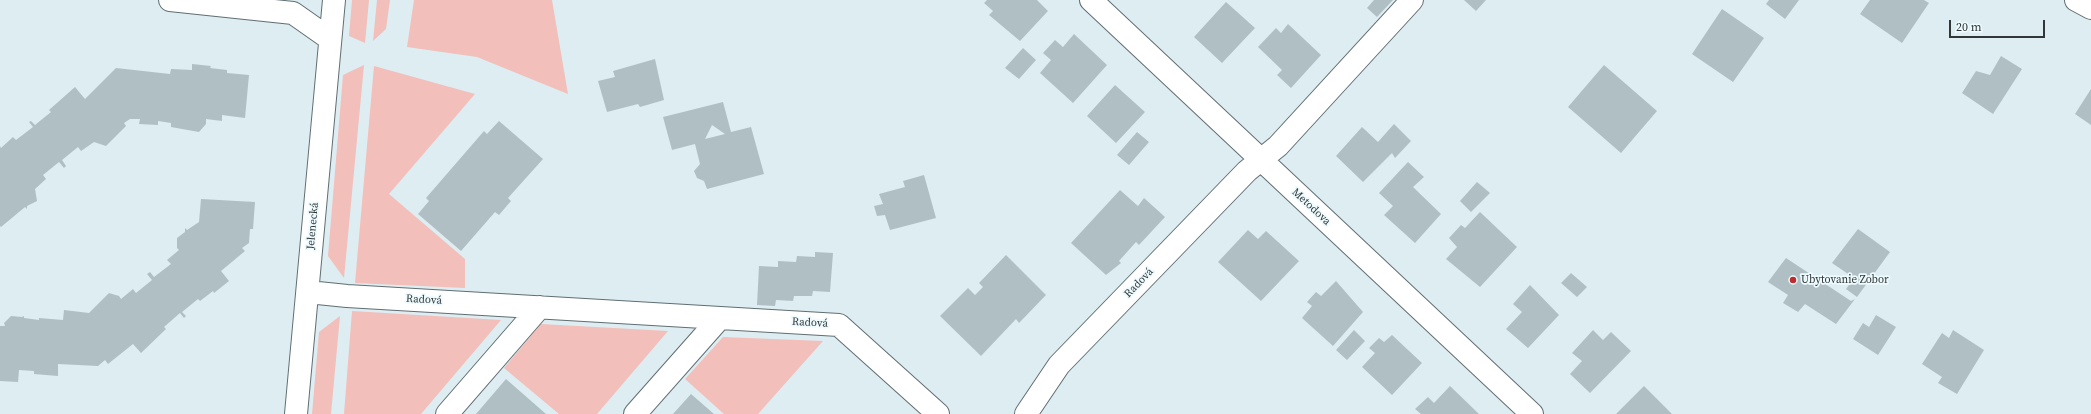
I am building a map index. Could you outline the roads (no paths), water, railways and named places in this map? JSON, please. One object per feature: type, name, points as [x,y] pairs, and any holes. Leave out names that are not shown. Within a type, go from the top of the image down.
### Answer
[{"type":"street","points":[[170,0],[293,13],[330,39]]},
{"type":"street","name":"Jelenecká","points":[[296,414],[334,0]]},
{"type":"street","name":"Metodova","points":[[1091,0],[1532,414]]},
{"type":"street","name":"Radová","points":[[1026,414],[1059,365],[1247,171],[1278,146],[1412,0]]},
{"type":"street","points":[[2076,0],[2091,8]]},
{"type":"street","name":"Radová","points":[[308,292],[839,325],[938,414]]},
{"type":"street","points":[[447,414],[540,307]]},
{"type":"street","points":[[634,414],[720,318]]},
{"type":"place","name":"Ubytovanie Zobor","points":[[1793,280]]}]
